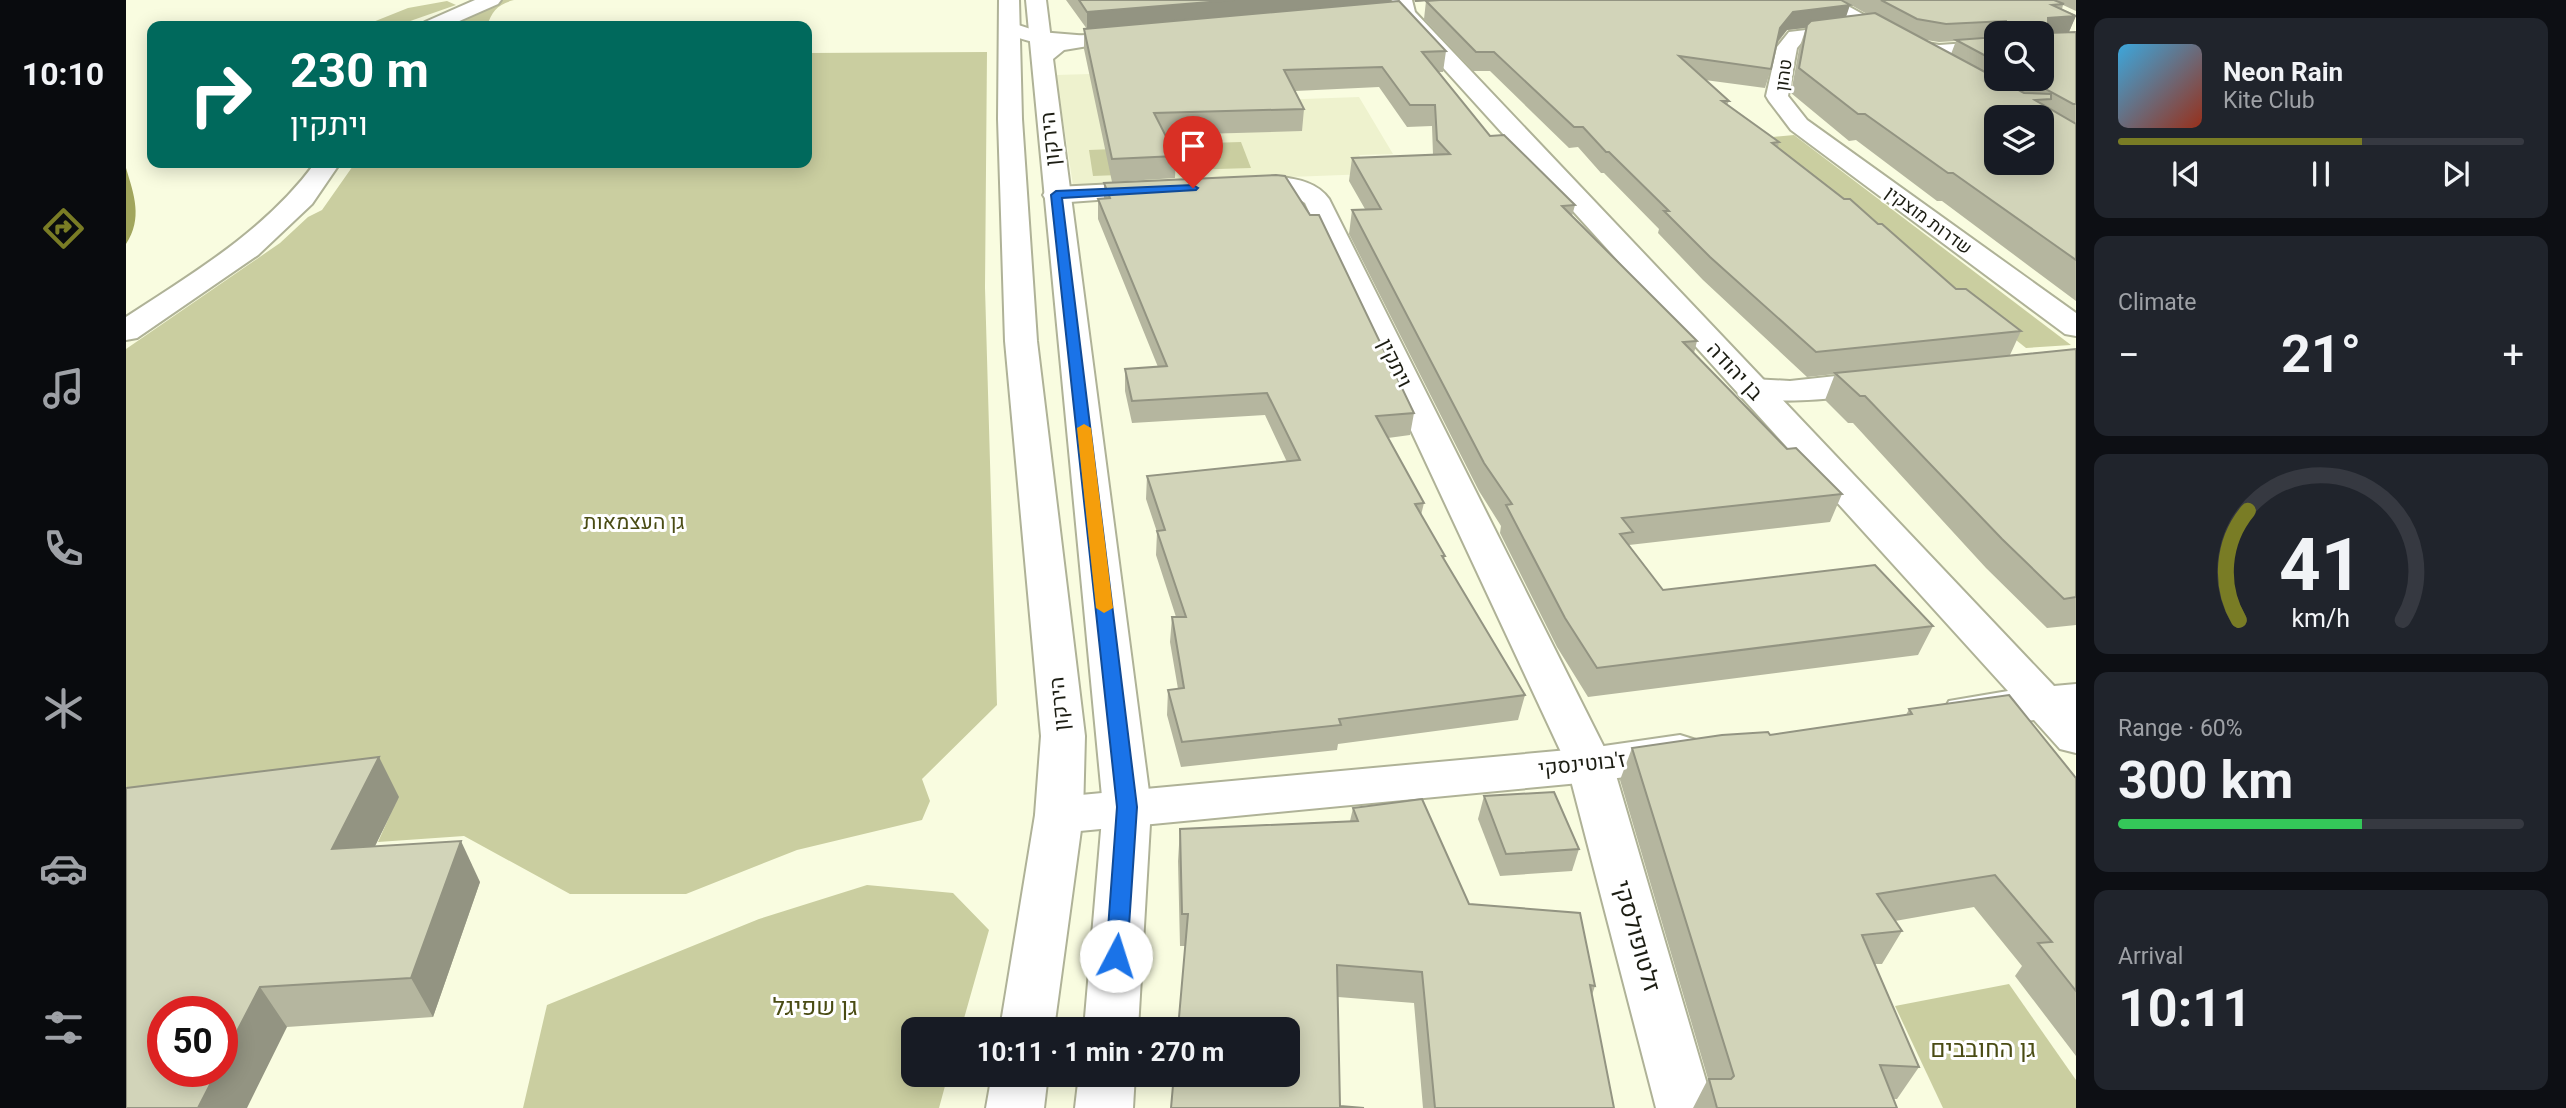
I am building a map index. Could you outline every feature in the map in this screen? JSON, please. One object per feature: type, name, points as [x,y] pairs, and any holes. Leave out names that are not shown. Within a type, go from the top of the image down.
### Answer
[{"type":"street","points":[[444,21],[492,0]]},
{"type":"street","points":[[1823,0],[1950,71]]},
{"type":"street","name":"בן יהודה","points":[[1406,10],[1752,389],[2060,701],[2076,737]]},
{"type":"street","points":[[1034,24],[1058,45],[1121,37]]},
{"type":"street","name":"הירקון","points":[[1034,24],[1127,807],[1112,1017]]},
{"type":"street","name":"הירקון","points":[[1029,1017],[1059,815],[1063,736],[1020,341],[1010,119],[1034,24]]},
{"type":"street","name":"טהון","points":[[1786,108],[1777,96],[1787,47],[1796,36],[1873,28]]},
{"type":"street","points":[[1903,45],[1939,51],[1984,48]]},
{"type":"street","name":"שדרות מוצקין","points":[[1786,108],[1799,125],[2076,327]]},
{"type":"street","points":[[126,331],[248,249],[303,198],[324,168]]},
{"type":"street","name":"ויתקין","points":[[1056,195],[1275,184],[1304,188],[1316,199],[1590,765]]},
{"type":"street","points":[[1752,389],[1790,391],[1913,378]]},
{"type":"street","points":[[1918,718],[2060,701]]},
{"type":"street","name":"ז'בוטינסקי","points":[[1059,815],[1590,765],[1727,745]]},
{"type":"street","name":"זלטופולסקי","points":[[1590,765],[1685,1108]]},
{"type":"street","points":[[1015,1108],[1018,1087]]},
{"type":"street","points":[[1104,1108],[1106,1087]]},
{"type":"shaded area","points":[[1260,69],[1275,100],[1359,97],[1393,154],[1359,155],[1369,174],[1073,185],[1056,75]]},
{"type":"shaded area","points":[[126,168],[136,216],[126,244]]},
{"type":"green space","points":[[499,0],[514,0],[496,9],[489,21],[459,21]]},
{"type":"green space","points":[[447,1],[456,5],[410,21],[376,21],[408,8]]},
{"type":"green space","name":"גן העצמאות","points":[[987,52],[985,288],[997,705],[922,779],[930,801],[922,820],[797,850],[686,894],[570,894],[464,836],[378,842],[398,797],[126,832],[126,349],[280,243],[308,217],[322,210],[351,168],[812,168],[812,53]]},
{"type":"green space","points":[[1794,135],[2071,345],[2026,348],[1763,138]]},
{"type":"green space","points":[[1241,142],[1251,168],[1150,171],[1143,145]]},
{"type":"green space","points":[[1139,148],[1144,174],[1093,176],[1089,150]]},
{"type":"green space","name":"גן שפיגל","points":[[867,885],[953,893],[989,930],[964,1017],[901,1017],[901,1087],[945,1087],[939,1108],[523,1108],[547,1005],[759,919]]},
{"type":"green space","name":"גן החובבים","points":[[2009,984],[2076,1080],[2076,1108],[1943,1108],[1895,1006]]},
{"type":"building","points":[[1079,0],[1234,0],[1087,12]]},
{"type":"building","points":[[1841,0],[1850,5],[1793,12],[1780,28],[1771,69],[1679,56],[1729,101],[1722,101],[1779,142],[1772,143],[1844,199],[1850,199],[1878,224],[1882,224],[1956,289],[1966,289],[2021,331],[1816,352],[1710,257],[1664,211],[1669,211],[1583,127],[1574,127],[1494,52],[1476,52],[1426,1]]},
{"type":"building","points":[[1881,0],[2054,0],[2064,4],[2052,5],[2076,16],[2048,18],[2048,21],[1946,24],[1917,19]]},
{"type":"building","points":[[1399,1],[1446,51],[1422,52],[1490,136],[1504,135],[1575,205],[1562,206],[1697,341],[1683,342],[1787,449],[1796,448],[1842,494],[1622,518],[1633,532],[1620,534],[1663,590],[1875,565],[1933,626],[1597,668],[1565,618],[1506,505],[1512,504],[1484,463],[1352,210],[1381,209],[1352,158],[1450,154],[1437,140],[1435,105],[1410,105],[1382,67],[1284,70],[1304,109],[1154,113],[1176,156],[1112,159],[1084,29]]},
{"type":"building","points":[[1875,13],[1984,72],[1984,91],[2051,94],[2051,99],[2035,100],[2044,105],[1984,105],[1984,175],[2054,175],[2054,111],[2076,124],[2076,260],[1865,114],[1858,114],[1799,68],[1807,25],[1811,21]]},
{"type":"building","points":[[2076,32],[2076,104],[2049,91],[2054,91],[2054,33]]},
{"type":"building","points":[[1984,38],[1984,55],[1956,40]]},
{"type":"building","points":[[1285,176],[1310,215],[1319,215],[1414,413],[1376,416],[1424,503],[1415,504],[1445,556],[1442,556],[1525,695],[1339,719],[1341,725],[1182,742],[1168,690],[1184,688],[1172,617],[1186,617],[1157,531],[1165,530],[1147,476],[1300,460],[1267,393],[1132,401],[1125,369],[1167,366],[1098,199],[1110,198],[1104,183]]},
{"type":"building","points":[[2076,349],[2076,597],[2064,599],[2002,539],[1865,396],[1860,396],[1835,373]]},
{"type":"building","points":[[2009,695],[2076,778],[2076,991],[2038,943],[2052,942],[1995,875],[1877,894],[1902,931],[1862,935],[1919,1067],[1880,1065],[1897,1108],[1717,1108],[1709,1079],[1731,1079],[1734,1076],[1632,748],[1722,735],[1768,732],[1770,735],[1912,714],[1909,709]]},
{"type":"building","points":[[379,757],[332,849],[461,841],[411,978],[260,987],[238,1029],[238,996],[147,996],[147,1087],[209,1087],[198,1108],[126,1108],[126,788]]},
{"type":"building","points":[[1554,792],[1579,849],[1506,854],[1484,796]]},
{"type":"building","points":[[1422,799],[1469,904],[1580,913],[1595,986],[1590,985],[1614,1108],[1435,1108],[1422,972],[1337,965],[1340,1106],[1364,1108],[1171,1108],[1173,1087],[1300,1087],[1300,1017],[1179,1017],[1188,914],[1182,914],[1180,829],[1358,821],[1353,808]]},
{"type":"slow traffic","points":[[1084,428],[1104,608]]},
{"type":"route","points":[[1116,956],[1127,807],[1056,195],[1193,188]]}]
